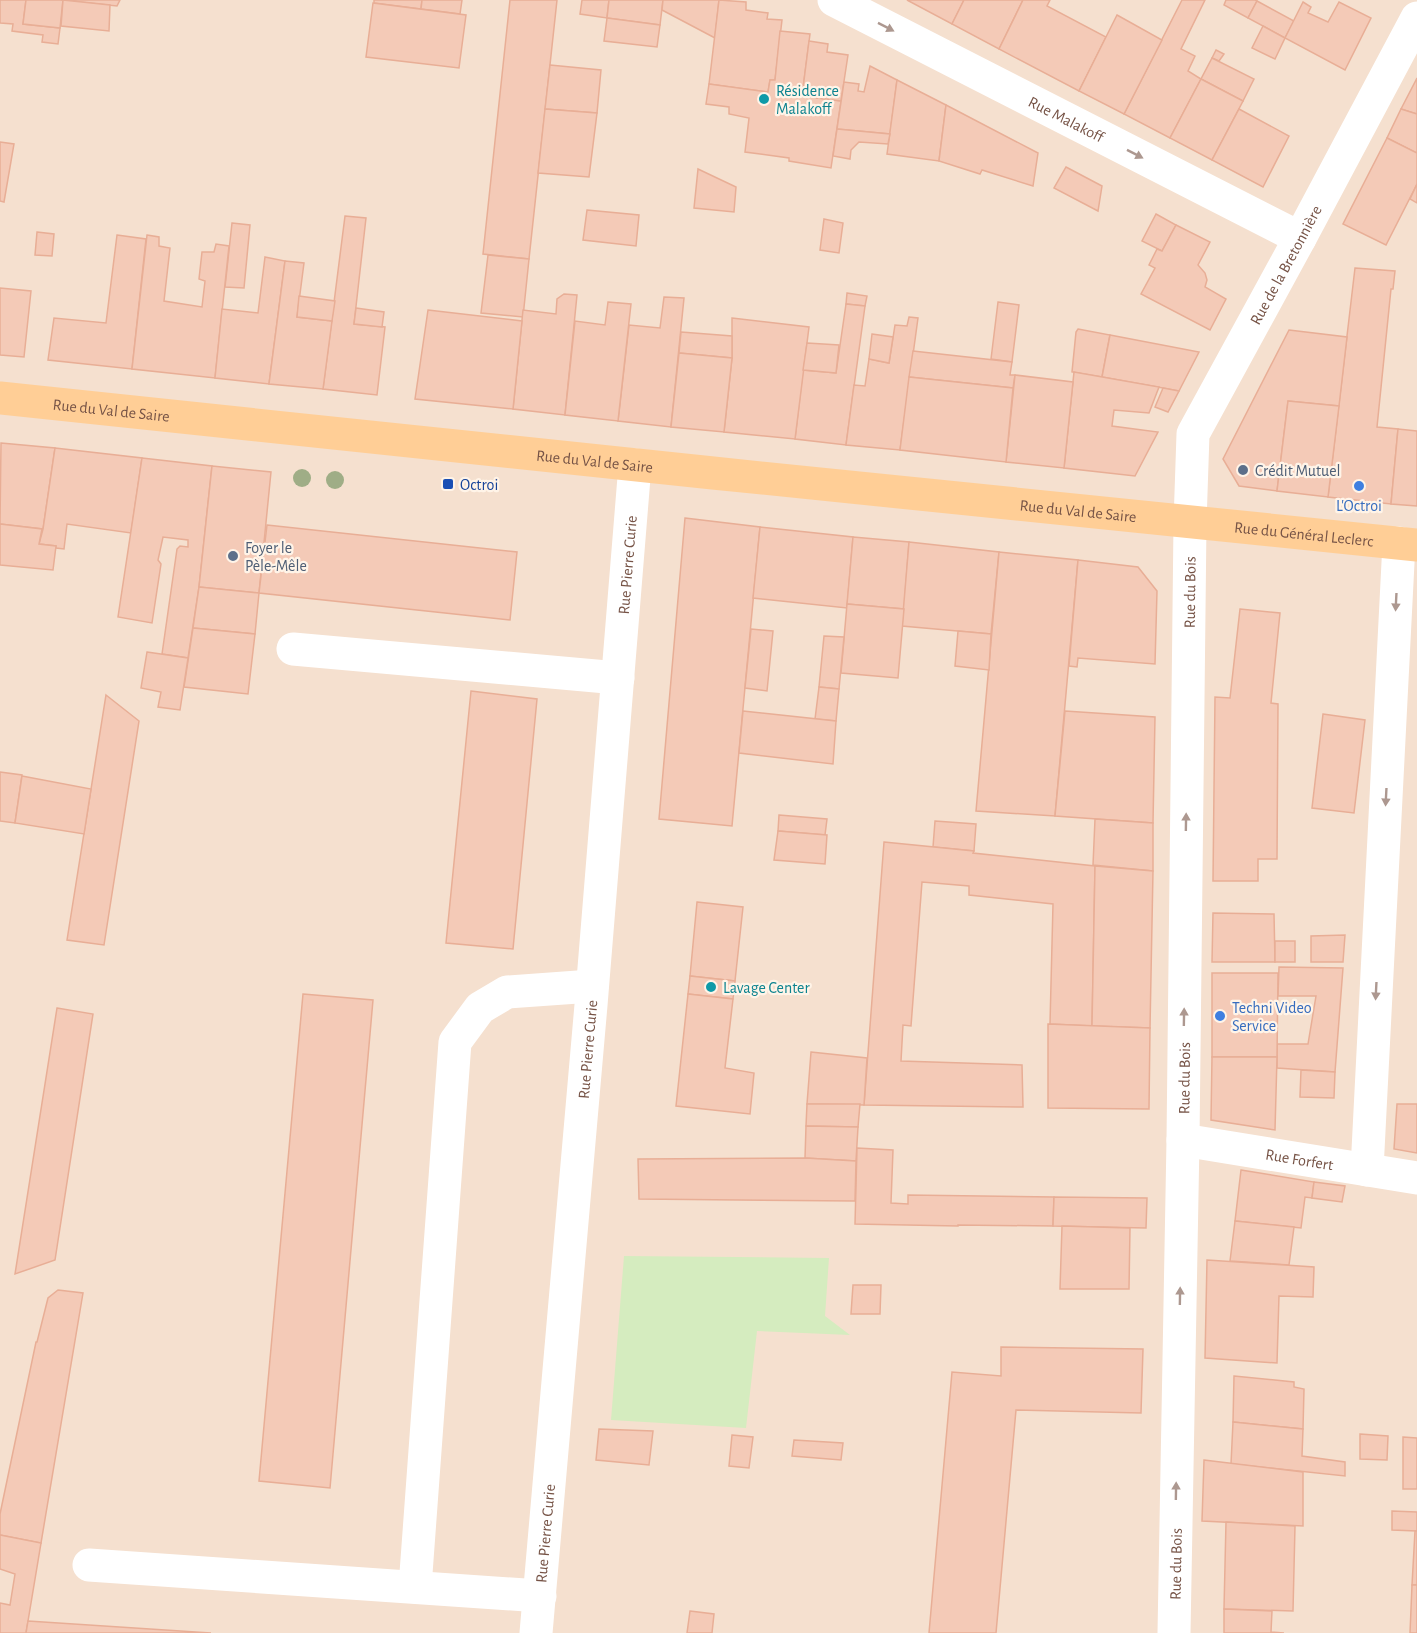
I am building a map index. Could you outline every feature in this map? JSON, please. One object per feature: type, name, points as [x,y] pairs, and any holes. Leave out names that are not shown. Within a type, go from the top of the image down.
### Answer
[{"type":"main road","name":"Rue du Val de Saire","points":[[0,398],[1190,523]]},
{"type":"main road","name":"Rue du Général Leclerc","points":[[1190,523],[1408,544]]},
{"type":"street","name":"Rue Malakoff","points":[[834,0],[1300,238]]},
{"type":"street","name":"Rue de la Bretonnière","points":[[1190,523],[1193,434],[1417,18]]},
{"type":"street","name":"Rue Pierre Curie","points":[[536,1633],[635,465]]},
{"type":"street","name":"Rue du Bois","points":[[1174,1633],[1183,1140],[1190,523]]},
{"type":"street","points":[[1367,1170],[1408,544]]},
{"type":"street","points":[[293,649],[618,678]]},
{"type":"street","points":[[415,1587],[455,1042],[480,1008],[507,992],[592,986]]},
{"type":"street","name":"Rue Forfert","points":[[1183,1140],[1417,1178]]},
{"type":"street","points":[[89,1565],[540,1596]]},
{"type":"shaded area","points":[[0,0],[1417,0],[1417,1633],[0,1633]]},
{"type":"green space","points":[[624,1256],[829,1258],[825,1316],[850,1335],[757,1331],[746,1428],[611,1420]]},
{"type":"building","points":[[0,0],[26,0],[23,24],[60,28],[58,44],[42,42],[43,35],[12,31],[13,24],[0,23]]},
{"type":"building","points":[[26,0],[63,0],[60,28],[23,24]]},
{"type":"building","points":[[61,0],[120,0],[117,6]]},
{"type":"building","points":[[63,0],[110,5],[109,31],[61,26]]},
{"type":"building","points":[[374,0],[422,0],[421,9],[374,3]]},
{"type":"building","points":[[422,0],[462,0],[460,14],[421,9]]},
{"type":"building","points":[[510,0],[557,0],[529,259],[483,254]]},
{"type":"building","points":[[582,0],[609,0],[607,18],[580,14]]},
{"type":"building","points":[[609,0],[663,0],[660,25],[607,18]]},
{"type":"building","points":[[663,0],[719,0],[715,38],[662,10]]},
{"type":"building","points":[[719,0],[746,2],[746,10],[768,13],[767,19],[782,20],[775,80],[770,80],[768,92],[709,84]]},
{"type":"building","points":[[907,0],[964,0],[952,24]]},
{"type":"building","points":[[964,0],[1023,0],[999,49],[952,24]]},
{"type":"building","points":[[1023,0],[1050,0],[1047,6],[1106,37],[1079,91],[999,49]]},
{"type":"building","points":[[1182,0],[1205,0],[1181,49],[1195,56],[1188,71],[1201,79],[1170,138],[1124,114]]},
{"type":"building","points":[[1226,0],[1257,1],[1248,18],[1224,5]]},
{"type":"building","points":[[1257,1],[1294,21],[1285,38],[1248,18]]},
{"type":"building","points":[[1303,2],[1311,7],[1308,13],[1328,22],[1339,2],[1371,18],[1345,70],[1285,38]]},
{"type":"building","points":[[373,3],[466,15],[459,68],[366,57]]},
{"type":"building","points":[[1117,15],[1162,40],[1124,114],[1079,91]]},
{"type":"building","points":[[607,18],[660,25],[657,47],[604,41]]},
{"type":"building","points":[[1263,26],[1285,38],[1275,59],[1252,48]]},
{"type":"building","name":"Résidence Malakoff","points":[[780,31],[810,34],[802,96],[841,101],[831,168],[789,161],[789,158],[745,152],[749,118],[729,114],[729,107],[706,104],[709,84],[768,92],[770,80],[775,80]]},
{"type":"building","points":[[809,41],[828,44],[827,52],[848,55],[841,101],[802,96]]},
{"type":"building","points":[[1216,50],[1224,54],[1219,61],[1212,58]]},
{"type":"building","points":[[1212,58],[1254,79],[1243,101],[1201,79]]},
{"type":"building","points":[[550,65],[601,70],[597,113],[545,109]]},
{"type":"building","points":[[870,66],[897,80],[890,134],[837,129],[844,82],[859,84],[858,91],[864,92]]},
{"type":"building","points":[[1417,78],[1417,114],[1401,109]]},
{"type":"building","points":[[1201,79],[1243,101],[1212,160],[1170,138]]},
{"type":"building","points":[[897,80],[946,105],[939,161],[887,154]]},
{"type":"building","points":[[946,105],[1038,153],[1033,186],[982,170],[980,174],[939,161]]},
{"type":"building","points":[[545,109],[597,113],[589,177],[538,173]]},
{"type":"building","points":[[1239,109],[1289,136],[1263,187],[1212,160]]},
{"type":"building","points":[[1401,109],[1417,114],[1417,153],[1387,138]]},
{"type":"building","points":[[837,129],[890,134],[888,144],[859,142],[851,150],[850,159],[833,156]]},
{"type":"building","points":[[1387,138],[1417,153],[1417,184],[1386,245],[1343,224]]},
{"type":"building","points":[[0,142],[14,144],[4,202],[0,201]]},
{"type":"building","points":[[1066,167],[1102,186],[1098,211],[1054,188]]},
{"type":"building","points":[[698,169],[736,187],[734,212],[694,208]]},
{"type":"building","points":[[1417,184],[1417,203],[1410,199]]},
{"type":"building","points":[[587,210],[639,215],[636,246],[583,240]]},
{"type":"building","points":[[1156,214],[1176,225],[1162,251],[1142,241]]},
{"type":"building","points":[[345,216],[366,218],[354,324],[385,327],[377,395],[323,389]]},
{"type":"building","points":[[824,219],[843,223],[839,253],[820,250]]},
{"type":"building","points":[[232,223],[250,225],[244,288],[225,287]]},
{"type":"building","points":[[1176,225],[1210,242],[1198,265],[1205,273],[1207,280],[1205,287],[1226,299],[1210,330],[1141,294],[1155,268],[1149,265],[1157,249],[1162,251]]},
{"type":"building","points":[[37,232],[54,234],[52,256],[35,255]]},
{"type":"building","points":[[117,235],[146,239],[132,369],[48,360],[54,318],[106,323]]},
{"type":"building","points":[[147,235],[159,237],[159,246],[170,248],[164,301],[202,307],[205,281],[199,279],[202,252],[214,252],[216,244],[229,246],[215,378],[132,369]]},
{"type":"building","points":[[488,255],[529,259],[523,317],[481,313]]},
{"type":"building","points":[[265,257],[285,261],[269,384],[215,378],[222,309],[258,313]]},
{"type":"building","points":[[285,261],[304,263],[297,317],[332,321],[323,389],[269,384]]},
{"type":"building","points":[[1355,268],[1395,271],[1393,289],[1391,289],[1377,427],[1398,429],[1391,504],[1328,497]]},
{"type":"building","points":[[0,288],[31,291],[24,357],[0,355]]},
{"type":"building","points":[[847,293],[867,296],[865,306],[846,304]]},
{"type":"building","points":[[564,294],[577,295],[565,415],[513,409],[523,310],[556,314],[557,299]]},
{"type":"building","points":[[299,296],[335,301],[332,321],[297,317]]},
{"type":"building","points":[[664,297],[684,298],[671,427],[618,421],[629,325],[660,328]]},
{"type":"building","points":[[608,302],[631,304],[618,421],[565,415],[575,321],[605,325]]},
{"type":"building","points":[[998,302],[1019,305],[1012,362],[991,359]]},
{"type":"building","points":[[846,304],[865,306],[846,445],[795,439],[803,370],[836,373]]},
{"type":"building","points":[[356,308],[384,312],[382,327],[354,324]]},
{"type":"building","points":[[428,310],[522,321],[513,409],[415,399]]},
{"type":"building","points":[[909,317],[918,318],[900,450],[846,445],[854,385],[865,386],[869,359],[889,363],[895,325],[907,326]]},
{"type":"building","points":[[732,318],[809,327],[795,439],[724,432],[732,358]]},
{"type":"building","points":[[1078,329],[1110,335],[1102,377],[1072,372]]},
{"type":"building","points":[[1289,330],[1347,337],[1339,406],[1288,401],[1277,491],[1239,486],[1223,459]]},
{"type":"building","points":[[681,332],[732,336],[732,358],[679,353]]},
{"type":"building","points":[[872,334],[893,337],[889,363],[869,359]]},
{"type":"building","points":[[1110,335],[1199,352],[1179,391],[1102,377]]},
{"type":"building","points":[[807,343],[839,345],[836,373],[803,370]]},
{"type":"building","points":[[913,351],[1012,362],[1010,375],[1015,375],[1013,388],[909,377]]},
{"type":"building","points":[[679,353],[732,358],[724,432],[671,427]]},
{"type":"building","points":[[1074,372],[1159,387],[1149,413],[1114,410],[1112,426],[1158,432],[1135,476],[1064,468]]},
{"type":"building","points":[[1015,375],[1073,382],[1064,468],[1006,462]]},
{"type":"building","points":[[909,377],[1013,388],[1006,462],[900,450]]},
{"type":"building","points":[[1163,388],[1179,391],[1168,412],[1155,407]]},
{"type":"building","points":[[1288,401],[1339,406],[1328,497],[1277,491]]},
{"type":"building","points":[[1398,429],[1417,431],[1417,506],[1391,504]]},
{"type":"building","points":[[1,443],[55,448],[43,529],[0,524]]},
{"type":"building","points":[[55,448],[142,458],[131,533],[67,524],[64,549],[39,544]]},
{"type":"building","points":[[142,458],[212,466],[199,587],[188,658],[162,654],[177,549],[180,546],[188,547],[188,540],[163,537],[158,560],[161,564],[152,623],[118,617]]},
{"type":"building","name":"Foyer le Pèle-Mêle","points":[[212,466],[271,472],[259,593],[199,587]]},
{"type":"building","points":[[685,518],[760,527],[732,826],[659,819]]},
{"type":"building","points":[[0,524],[42,529],[39,544],[56,546],[53,570],[0,565]]},
{"type":"building","points":[[267,525],[517,552],[510,620],[259,593]]},
{"type":"building","points":[[760,527],[853,537],[847,608],[753,598]]},
{"type":"building","points":[[853,537],[909,542],[904,609],[847,604]]},
{"type":"building","points":[[909,542],[999,552],[991,634],[902,626]]},
{"type":"building","points":[[999,552],[1078,560],[1055,816],[976,811]]},
{"type":"building","points":[[1078,560],[1138,567],[1157,591],[1155,664],[1078,658],[1077,667],[1069,666]]},
{"type":"building","points":[[199,587],[259,593],[255,634],[193,628]]},
{"type":"building","points":[[847,604],[904,609],[898,678],[841,673]]},
{"type":"building","points":[[1240,609],[1280,613],[1271,703],[1278,704],[1277,859],[1258,859],[1258,881],[1213,881],[1215,697],[1230,698]]},
{"type":"building","points":[[193,628],[255,634],[248,694],[184,687]]},
{"type":"building","points":[[751,629],[773,631],[767,691],[745,688]]},
{"type":"building","points":[[958,631],[991,634],[989,670],[955,666]]},
{"type":"building","points":[[824,636],[844,637],[839,689],[819,687]]},
{"type":"building","points":[[147,652],[188,658],[180,710],[158,707],[161,692],[141,688]]},
{"type":"building","points":[[819,687],[839,689],[836,721],[815,719]]},
{"type":"building","points":[[471,691],[537,699],[513,949],[446,943]]},
{"type":"building","points":[[106,695],[139,721],[104,945],[67,940]]},
{"type":"building","points":[[743,711],[836,721],[833,764],[739,753]]},
{"type":"building","points":[[1065,711],[1155,717],[1153,823],[1055,816]]},
{"type":"building","points":[[1323,714],[1365,720],[1354,813],[1312,808]]},
{"type":"building","points":[[0,772],[22,775],[15,823],[0,821]]},
{"type":"building","points":[[22,776],[91,789],[84,834],[15,823]]},
{"type":"building","points":[[779,815],[827,819],[825,835],[778,831]]},
{"type":"building","points":[[1095,819],[1153,823],[1153,871],[1093,865]]},
{"type":"building","points":[[935,821],[976,824],[974,851],[933,847]]},
{"type":"building","points":[[778,831],[827,835],[825,864],[774,860]]},
{"type":"building","points":[[884,842],[1095,866],[1092,1026],[1050,1024],[1053,904],[969,895],[969,886],[922,882],[911,1026],[903,1025],[901,1061],[1022,1065],[1023,1107],[864,1105]]},
{"type":"building","points":[[1095,866],[1153,871],[1150,1028],[1092,1026]]},
{"type":"building","points":[[697,902],[743,907],[735,981],[690,976]]},
{"type":"building","points":[[1213,913],[1274,914],[1275,962],[1212,962]]},
{"type":"building","points":[[1345,935],[1343,962],[1311,962],[1311,936]]},
{"type":"building","points":[[1275,941],[1295,941],[1295,962],[1275,962]]},
{"type":"building","points":[[1279,967],[1343,968],[1335,1072],[1277,1068],[1277,1044],[1308,1044],[1316,996],[1278,996]]},
{"type":"building","points":[[1212,973],[1278,973],[1277,1057],[1212,1057]]},
{"type":"building","name":"Lavage Center","points":[[690,976],[735,981],[733,999],[688,994]]},
{"type":"building","points":[[303,994],[373,1000],[330,1488],[259,1481]]},
{"type":"building","points":[[688,994],[733,999],[725,1068],[754,1073],[750,1114],[676,1106]]},
{"type":"building","points":[[57,1008],[93,1014],[55,1260],[15,1274]]},
{"type":"building","points":[[1048,1024],[1150,1028],[1149,1109],[1048,1108]]},
{"type":"building","points":[[811,1052],[867,1058],[864,1105],[807,1104]]},
{"type":"building","points":[[1212,1057],[1277,1057],[1275,1130],[1211,1120]]},
{"type":"building","points":[[1301,1070],[1335,1072],[1334,1098],[1300,1097]]},
{"type":"building","points":[[807,1104],[860,1104],[858,1127],[806,1126]]},
{"type":"building","points":[[1397,1104],[1417,1104],[1417,1153],[1394,1149]]},
{"type":"building","points":[[806,1126],[858,1127],[856,1161],[805,1158]]},
{"type":"building","points":[[857,1148],[893,1150],[891,1203],[908,1204],[908,1195],[1054,1197],[1053,1226],[855,1224]]},
{"type":"building","points":[[805,1158],[856,1161],[855,1201],[639,1199],[638,1159]]},
{"type":"building","points":[[1241,1170],[1314,1182],[1312,1198],[1305,1197],[1301,1228],[1235,1221]]},
{"type":"building","points":[[1314,1182],[1345,1186],[1342,1202],[1312,1198]]},
{"type":"building","points":[[1054,1197],[1147,1198],[1146,1228],[1053,1226]]},
{"type":"building","points":[[1235,1221],[1294,1227],[1289,1265],[1230,1261]]},
{"type":"building","points":[[1062,1226],[1130,1228],[1129,1289],[1060,1289]]},
{"type":"building","points":[[1207,1260],[1314,1267],[1313,1297],[1279,1296],[1277,1363],[1205,1358]]},
{"type":"building","points":[[853,1285],[881,1285],[880,1314],[851,1314]]},
{"type":"building","points":[[58,1290],[83,1293],[41,1543],[0,1535],[0,1514],[36,1342],[48,1298]]},
{"type":"building","points":[[1001,1347],[1143,1349],[1141,1413],[1016,1410],[996,1633],[929,1633],[952,1372],[1001,1376]]},
{"type":"building","points":[[1234,1376],[1294,1382],[1294,1387],[1304,1389],[1303,1429],[1233,1422]]},
{"type":"building","points":[[1233,1422],[1303,1429],[1302,1456],[1345,1462],[1345,1476],[1231,1464]]},
{"type":"building","points":[[599,1429],[653,1431],[649,1465],[596,1460]]},
{"type":"building","points":[[1360,1434],[1388,1436],[1387,1460],[1360,1459]]},
{"type":"building","points":[[732,1435],[753,1437],[749,1468],[729,1466]]},
{"type":"building","points":[[1403,1437],[1417,1438],[1417,1489],[1403,1489]]},
{"type":"building","points":[[794,1440],[843,1443],[841,1460],[792,1456]]},
{"type":"building","points":[[1204,1460],[1303,1472],[1303,1526],[1202,1521]]},
{"type":"building","points":[[1392,1511],[1417,1512],[1417,1531],[1392,1530]]},
{"type":"building","points":[[1226,1522],[1295,1526],[1293,1611],[1224,1609]]},
{"type":"building","points":[[1415,1531],[1417,1531],[1417,1585],[1412,1585]]},
{"type":"building","points":[[0,1535],[41,1543],[26,1633],[0,1633],[0,1603],[10,1605],[15,1574],[0,1569]]},
{"type":"building","points":[[1412,1585],[1417,1585],[1417,1633],[1410,1633]]},
{"type":"building","points":[[1224,1609],[1272,1611],[1271,1632],[1284,1633],[1224,1633]]},
{"type":"building","points":[[690,1611],[714,1614],[712,1633],[687,1633]]},
{"type":"building","points":[[28,1621],[211,1633],[26,1633]]},
{"type":"place","name":"Résidence Malakoff","points":[[764,99]]},
{"type":"place","name":"Crédit Mutuel","points":[[1243,470]]},
{"type":"place","name":"Octroi","points":[[448,484]]},
{"type":"place","name":"L'Octroi","points":[[1359,486]]},
{"type":"place","name":"Foyer le Pèle-Mêle","points":[[233,556]]},
{"type":"place","name":"Lavage Center","points":[[711,987]]},
{"type":"place","name":"Techni Video Service","points":[[1220,1016]]}]
